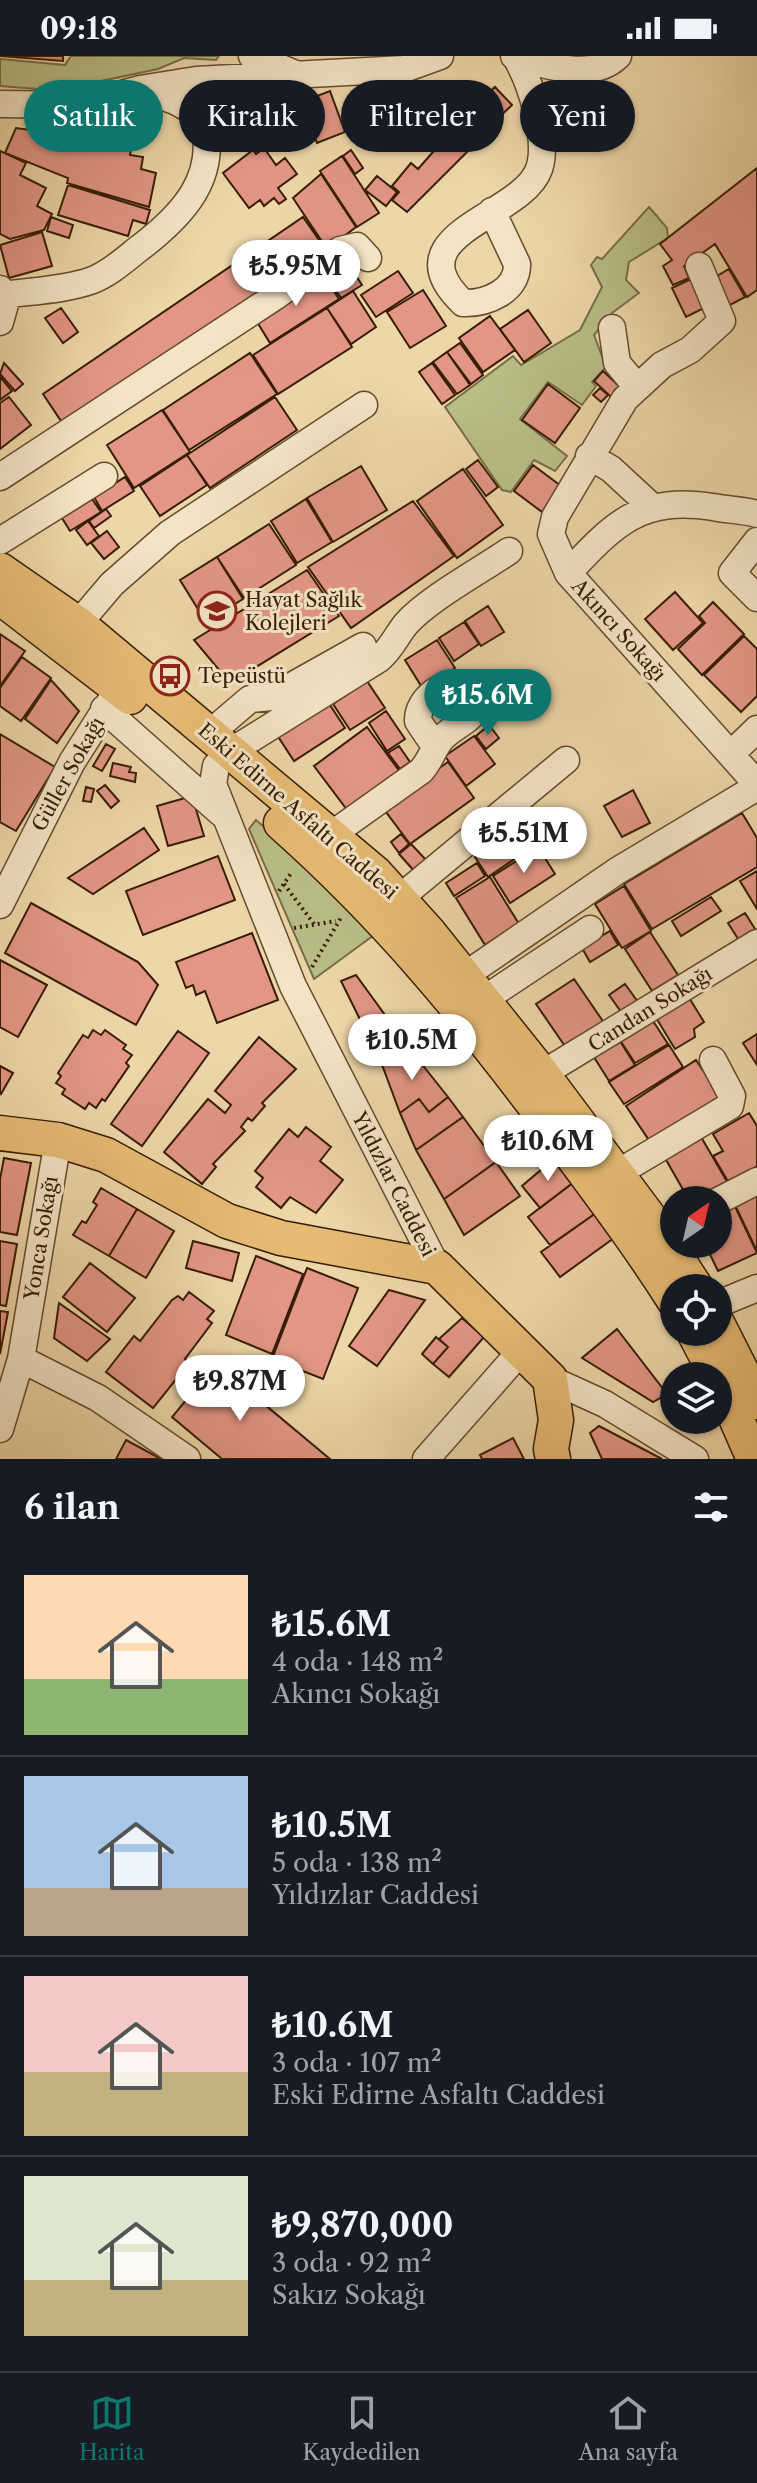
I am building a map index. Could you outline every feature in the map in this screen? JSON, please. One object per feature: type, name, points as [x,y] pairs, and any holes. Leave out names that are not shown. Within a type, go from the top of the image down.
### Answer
[{"type":"main road","name":"Eski Edirne Asfaltı Caddesi","points":[[0,570],[78,624],[119,690]]},
{"type":"main road","name":"Eski Edirne Asfaltı Caddesi","points":[[0,597],[119,690],[219,751],[319,841],[370,909],[464,988],[542,1074],[616,1174],[660,1221]]},
{"type":"main road","name":"Eski Edirne Asfaltı Caddesi","points":[[464,988],[572,1155],[660,1280]]},
{"type":"main road","points":[[0,1133],[58,1140],[106,1155],[227,1221],[281,1238],[437,1267]]},
{"type":"main road","name":"Yıldızlar Caddesi","points":[[437,1267],[550,1379]]},
{"type":"main road","points":[[707,1346],[739,1380]]},
{"type":"main road","points":[[726,1346],[739,1380],[754,1459]]},
{"type":"main road","points":[[550,1379],[556,1420],[551,1449],[553,1459]]},
{"type":"street","points":[[252,56],[300,76]]},
{"type":"street","points":[[163,85],[196,80],[404,69],[440,56]]},
{"type":"street","points":[[514,56],[575,71],[611,63],[618,56]]},
{"type":"street","points":[[492,211],[528,185],[539,171],[535,102],[514,56]]},
{"type":"street","points":[[0,104],[24,104]]},
{"type":"street","points":[[0,322],[5,313],[2,292],[89,281],[112,269],[168,226],[185,209],[196,189],[204,152]]},
{"type":"street","points":[[0,477],[237,322],[340,250],[357,246],[368,258]]},
{"type":"street","name":"Akıncı Sokağı","points":[[699,266],[722,321],[625,399],[555,517],[551,534],[568,573],[757,785]]},
{"type":"street","points":[[612,328],[617,363],[637,387]]},
{"type":"street","points":[[78,624],[112,584],[170,533],[364,405]]},
{"type":"street","points":[[589,456],[611,469],[651,506]]},
{"type":"street","points":[[0,541],[104,476]]},
{"type":"street","points":[[568,573],[625,518],[651,506],[693,504],[757,514]]},
{"type":"street","points":[[757,541],[732,573],[757,598]]},
{"type":"street","points":[[219,751],[379,659],[391,649],[404,626],[509,551]]},
{"type":"street","points":[[219,751],[243,703],[272,697],[363,646]]},
{"type":"street","points":[[119,690],[225,816]]},
{"type":"street","name":"Güller Sokağı","points":[[0,905],[72,762],[119,690]]},
{"type":"street","points":[[731,754],[757,729]]},
{"type":"street","points":[[319,841],[421,771],[433,759],[439,742]]},
{"type":"street","name":"Yıldızlar Caddesi","points":[[219,751],[213,784],[297,993],[437,1267]]},
{"type":"street","points":[[370,909],[566,760]]},
{"type":"street","points":[[464,988],[617,871],[757,785]]},
{"type":"street","points":[[464,988],[590,929]]},
{"type":"street","name":"Candan Sokağı","points":[[542,1074],[757,943]]},
{"type":"street","points":[[616,1174],[730,1106],[732,1096],[713,1060]]},
{"type":"street","name":"Yonca Sokağı","points":[[0,1429],[21,1359],[58,1140]]},
{"type":"street","points":[[732,1194],[757,1181]]},
{"type":"street","points":[[732,1298],[757,1288]]},
{"type":"street","points":[[426,1459],[521,1351]]},
{"type":"street","points":[[21,1359],[98,1398],[187,1459]]},
{"type":"street","points":[[550,1379],[605,1404],[695,1459]]},
{"type":"path","points":[[319,841],[284,884],[268,922],[314,925],[370,909]]},
{"type":"path","points":[[284,884],[314,925]]},
{"type":"path","points":[[297,993],[370,909]]},
{"type":"green space","points":[[71,56],[219,56],[216,60],[184,58],[158,69],[106,80],[24,80],[24,88],[0,86],[0,59],[65,65]]},
{"type":"green space","points":[[649,207],[667,228],[668,238],[629,262],[626,280],[639,293],[612,313],[594,335],[606,367],[592,382],[596,386],[582,405],[548,382],[520,419],[567,456],[555,471],[534,460],[511,492],[502,490],[445,407],[513,356],[521,365],[580,330],[602,287],[591,265],[597,257],[602,259]]},
{"type":"green space","points":[[256,820],[324,879],[374,935],[314,979],[249,829]]},
{"type":"building","points":[[0,56],[63,56],[63,61]]},
{"type":"building","points":[[330,91],[341,121],[341,134],[325,140],[325,93]]},
{"type":"building","points":[[504,97],[512,105],[504,113]]},
{"type":"building","points":[[16,128],[24,129],[24,152],[131,152],[130,155],[143,157],[141,169],[156,173],[149,207],[67,183],[68,178],[5,153]]},
{"type":"building","points":[[0,151],[26,163],[20,175],[46,188],[37,206],[52,214],[44,230],[10,239],[0,234]]},
{"type":"building","points":[[250,152],[267,152],[276,165],[285,158],[297,174],[278,188],[286,199],[279,204],[274,198],[264,206],[260,200],[249,208],[223,173]]},
{"type":"building","points":[[352,152],[363,168],[355,174],[343,156]]},
{"type":"building","points":[[433,152],[467,152],[407,212],[392,200],[399,192],[392,186],[411,163],[418,169]]},
{"type":"building","points":[[342,156],[379,213],[357,227],[320,171]]},
{"type":"building","points":[[757,168],[757,290],[747,297],[715,244],[684,266],[689,278],[673,285],[663,266],[672,260],[660,244]]},
{"type":"building","points":[[321,174],[356,227],[327,249],[293,198]]},
{"type":"building","points":[[377,176],[397,192],[386,206],[365,190]]},
{"type":"building","points":[[68,185],[150,210],[146,224],[133,220],[128,236],[58,215]]},
{"type":"building","points":[[51,217],[73,225],[69,238],[47,231]]},
{"type":"building","points":[[303,217],[326,250],[65,427],[43,394]]},
{"type":"building","points":[[42,232],[52,266],[9,278],[0,245]]},
{"type":"building","points":[[345,259],[362,285],[341,298],[324,273]]},
{"type":"building","points":[[729,269],[745,297],[728,306],[712,279]]},
{"type":"building","points":[[398,271],[413,293],[376,317],[361,295]]},
{"type":"building","points":[[323,274],[339,299],[270,343],[254,317]]},
{"type":"building","points":[[691,279],[704,308],[686,317],[672,288]]},
{"type":"building","points":[[423,290],[446,326],[410,348],[387,312]]},
{"type":"building","points":[[353,291],[376,327],[351,344],[327,308]]},
{"type":"building","points":[[61,308],[78,332],[63,343],[45,318]]},
{"type":"building","points":[[327,308],[352,347],[278,394],[253,355]]},
{"type":"building","points":[[528,310],[551,343],[524,362],[500,329]]},
{"type":"building","points":[[490,316],[515,350],[483,372],[459,338]]},
{"type":"building","points":[[460,343],[483,375],[471,384],[447,352]]},
{"type":"building","points":[[447,352],[470,385],[457,394],[433,362]]},
{"type":"building","points":[[250,353],[277,394],[189,450],[163,410]]},
{"type":"building","points":[[4,363],[23,384],[15,391],[0,374]]},
{"type":"building","points":[[432,363],[455,395],[442,404],[419,372]]},
{"type":"building","points":[[603,371],[620,387],[611,397],[594,381]]},
{"type":"building","points":[[0,377],[12,391],[0,400]]},
{"type":"building","points":[[548,384],[580,408],[555,443],[522,420]]},
{"type":"building","points":[[600,388],[608,395],[601,402],[593,395]]},
{"type":"building","points":[[9,397],[31,425],[0,449],[0,403]]},
{"type":"building","points":[[275,397],[297,430],[210,488],[187,455]]},
{"type":"building","points":[[162,410],[190,452],[134,488],[107,445]]},
{"type":"building","points":[[187,455],[207,485],[160,516],[140,486]]},
{"type":"building","points":[[478,460],[498,487],[486,496],[466,469]]},
{"type":"building","points":[[533,465],[561,486],[542,512],[514,491]]},
{"type":"building","points":[[361,466],[387,510],[333,542],[307,498]]},
{"type":"building","points":[[463,469],[503,525],[457,558],[417,501]]},
{"type":"building","points":[[125,477],[134,491],[102,511],[94,497]]},
{"type":"building","points":[[92,499],[101,512],[70,531],[62,518]]},
{"type":"building","points":[[306,499],[332,542],[297,563],[271,521]]},
{"type":"building","points":[[413,501],[454,556],[351,628],[308,567]]},
{"type":"building","points":[[106,509],[111,516],[94,528],[89,521]]},
{"type":"building","points":[[88,521],[99,536],[87,545],[76,530]]},
{"type":"building","points":[[269,524],[296,565],[244,598],[217,557]]},
{"type":"building","points":[[107,531],[119,547],[104,559],[91,543]]},
{"type":"building","points":[[217,557],[243,599],[206,622],[180,580]]},
{"type":"building","points":[[307,570],[339,616],[230,683],[194,640]]},
{"type":"building","points":[[675,592],[703,623],[673,650],[645,619]]},
{"type":"building","points":[[713,602],[744,634],[702,675],[678,649],[705,623],[699,616]]},
{"type":"building","points":[[488,606],[504,632],[481,646],[465,621]]},
{"type":"building","points":[[464,622],[479,644],[454,661],[439,638]]},
{"type":"building","points":[[0,634],[25,651],[0,686]]},
{"type":"building","points":[[744,636],[757,649],[757,696],[741,712],[704,675]]},
{"type":"building","points":[[437,640],[455,668],[423,689],[405,660]]},
{"type":"building","points":[[22,657],[51,678],[21,721],[0,706],[0,688]]},
{"type":"building","points":[[51,680],[79,711],[57,743],[25,719]]},
{"type":"building","points":[[367,681],[385,708],[350,730],[333,704]]},
{"type":"building","points":[[328,702],[345,728],[294,761],[277,735]]},
{"type":"building","points":[[386,711],[405,739],[387,751],[369,723]]},
{"type":"building","points":[[489,725],[499,738],[486,749],[476,736]]},
{"type":"building","points":[[367,727],[403,776],[351,815],[314,766]]},
{"type":"building","points":[[0,734],[55,767],[16,831],[0,822]]},
{"type":"building","points":[[474,736],[495,764],[466,786],[445,756]]},
{"type":"building","points":[[106,744],[115,749],[102,771],[93,766]]},
{"type":"building","points":[[399,746],[410,762],[400,769],[388,753]]},
{"type":"building","points":[[448,762],[474,798],[410,844],[383,808]]},
{"type":"building","points":[[113,763],[131,767],[129,772],[136,773],[135,782],[110,776]]},
{"type":"building","points":[[105,785],[119,801],[111,808],[97,791]]},
{"type":"building","points":[[86,787],[94,789],[91,802],[83,801]]},
{"type":"building","points":[[633,790],[650,823],[622,837],[604,806]]},
{"type":"building","points":[[192,796],[204,836],[168,846],[157,806]]},
{"type":"building","points":[[742,813],[757,838],[757,867],[652,929],[624,884]]},
{"type":"building","points":[[144,828],[159,850],[93,894],[68,878]]},
{"type":"building","points":[[401,834],[409,844],[399,853],[391,842]]},
{"type":"building","points":[[503,839],[516,858],[488,877],[475,857]]},
{"type":"building","points":[[411,844],[428,862],[416,873],[399,854]]},
{"type":"building","points":[[538,847],[555,874],[510,903],[493,876]]},
{"type":"building","points":[[218,856],[235,900],[143,935],[126,891]]},
{"type":"building","points":[[477,863],[485,876],[454,896],[446,883]]},
{"type":"building","points":[[757,871],[757,909],[740,881]]},
{"type":"building","points":[[490,877],[519,924],[485,945],[456,898]]},
{"type":"building","points":[[624,886],[651,931],[622,948],[595,904]]},
{"type":"building","points":[[711,897],[721,911],[681,936],[672,921]]},
{"type":"building","points":[[31,903],[138,962],[158,985],[136,1025],[5,953]]},
{"type":"building","points":[[745,913],[757,932],[740,942],[728,923]]},
{"type":"building","points":[[610,931],[618,945],[590,962],[582,948]]},
{"type":"building","points":[[650,932],[678,975],[652,991],[625,949]]},
{"type":"building","points":[[252,933],[278,1000],[217,1023],[205,991],[196,995],[193,985],[186,988],[176,962]]},
{"type":"building","points":[[0,960],[47,985],[18,1037],[0,1027]]},
{"type":"building","points":[[356,975],[409,1048],[381,1062],[341,981]]},
{"type":"building","points":[[574,979],[609,1030],[571,1055],[536,1004]]},
{"type":"building","points":[[625,984],[638,1002],[622,1013],[609,995]]},
{"type":"building","points":[[688,996],[704,1022],[694,1029],[695,1037],[675,1049],[655,1016]]},
{"type":"building","points":[[651,1018],[668,1044],[635,1063],[618,1037]]},
{"type":"building","points":[[93,1030],[101,1035],[105,1030],[126,1045],[123,1049],[132,1055],[126,1063],[129,1066],[105,1101],[102,1099],[96,1108],[89,1103],[85,1109],[62,1094],[65,1089],[56,1083],[61,1076],[58,1073],[83,1035],[88,1038]]},
{"type":"building","points":[[178,1031],[209,1053],[142,1146],[111,1124]]},
{"type":"building","points":[[757,1034],[757,1065],[743,1043]]},
{"type":"building","points":[[259,1037],[296,1069],[262,1103],[265,1106],[252,1121],[248,1118],[241,1127],[245,1131],[213,1164],[216,1167],[202,1184],[164,1152],[208,1099],[225,1113],[231,1105],[215,1091]]},
{"type":"building","points":[[618,1038],[635,1065],[609,1081],[592,1054]]},
{"type":"building","points":[[669,1045],[683,1067],[624,1104],[609,1082]]},
{"type":"building","points":[[409,1048],[448,1097],[429,1112],[419,1099],[400,1113],[381,1062]]},
{"type":"building","points":[[696,1060],[725,1103],[655,1149],[626,1106]]},
{"type":"building","points":[[0,1066],[13,1073],[1,1094],[0,1093]]},
{"type":"building","points":[[448,1097],[463,1117],[416,1150],[400,1113],[419,1099],[429,1112]]},
{"type":"building","points":[[749,1113],[757,1126],[757,1166],[729,1183],[713,1156],[723,1151],[713,1134]]},
{"type":"building","points":[[463,1117],[496,1162],[444,1199],[416,1150]]},
{"type":"building","points":[[306,1127],[331,1147],[320,1161],[343,1180],[316,1213],[290,1197],[281,1208],[256,1187],[263,1178],[255,1171],[289,1129],[298,1137]]},
{"type":"building","points":[[697,1130],[729,1185],[681,1186],[661,1151]]},
{"type":"building","points":[[4,1158],[31,1163],[17,1235],[0,1232],[0,1179]]},
{"type":"building","points":[[555,1158],[574,1182],[540,1208],[522,1186]]},
{"type":"building","points":[[496,1162],[520,1196],[464,1235],[444,1199]]},
{"type":"building","points":[[574,1182],[596,1213],[550,1245],[528,1217]]},
{"type":"building","points":[[101,1188],[137,1209],[109,1256],[73,1235],[82,1221],[86,1223],[97,1205],[93,1202]]},
{"type":"building","points":[[757,1194],[757,1251],[735,1205]]},
{"type":"building","points":[[732,1200],[757,1253],[718,1271],[712,1258],[732,1258]]},
{"type":"building","points":[[137,1209],[174,1231],[146,1278],[109,1256]]},
{"type":"building","points":[[596,1213],[614,1238],[560,1277],[541,1252]]},
{"type":"building","points":[[0,1241],[17,1244],[6,1306],[0,1305]]},
{"type":"building","points":[[193,1241],[239,1253],[232,1281],[186,1268]]},
{"type":"building","points":[[256,1256],[303,1274],[272,1354],[226,1335]]},
{"type":"building","points":[[90,1263],[135,1298],[107,1332],[63,1297]]},
{"type":"building","points":[[307,1268],[358,1288],[323,1379],[272,1359]]},
{"type":"building","points":[[389,1290],[425,1300],[377,1366],[349,1346]]},
{"type":"building","points":[[189,1292],[214,1311],[207,1319],[212,1323],[185,1359],[189,1363],[153,1408],[106,1372],[134,1336],[140,1341],[172,1300],[178,1296],[183,1300]]},
{"type":"building","points":[[59,1303],[110,1339],[87,1361],[54,1338]]},
{"type":"building","points":[[0,1311],[8,1312],[0,1354]]},
{"type":"building","points":[[462,1318],[484,1337],[449,1377],[433,1364],[448,1347],[439,1339]]},
{"type":"building","points":[[617,1329],[660,1385],[660,1398],[653,1402],[582,1358]]},
{"type":"building","points":[[436,1337],[448,1347],[433,1364],[422,1354]]},
{"type":"building","points":[[216,1364],[330,1459],[222,1459],[172,1417]]},
{"type":"building","points":[[599,1426],[662,1459],[602,1459],[590,1433]]},
{"type":"building","points":[[513,1438],[524,1459],[482,1459],[480,1455]]},
{"type":"building","points":[[126,1440],[161,1459],[116,1459]]},
{"type":"place","name":"Hayat Sağlık Kolejleri","points":[[217,611]]},
{"type":"place","name":"Tepeüstü","points":[[170,676]]}]
